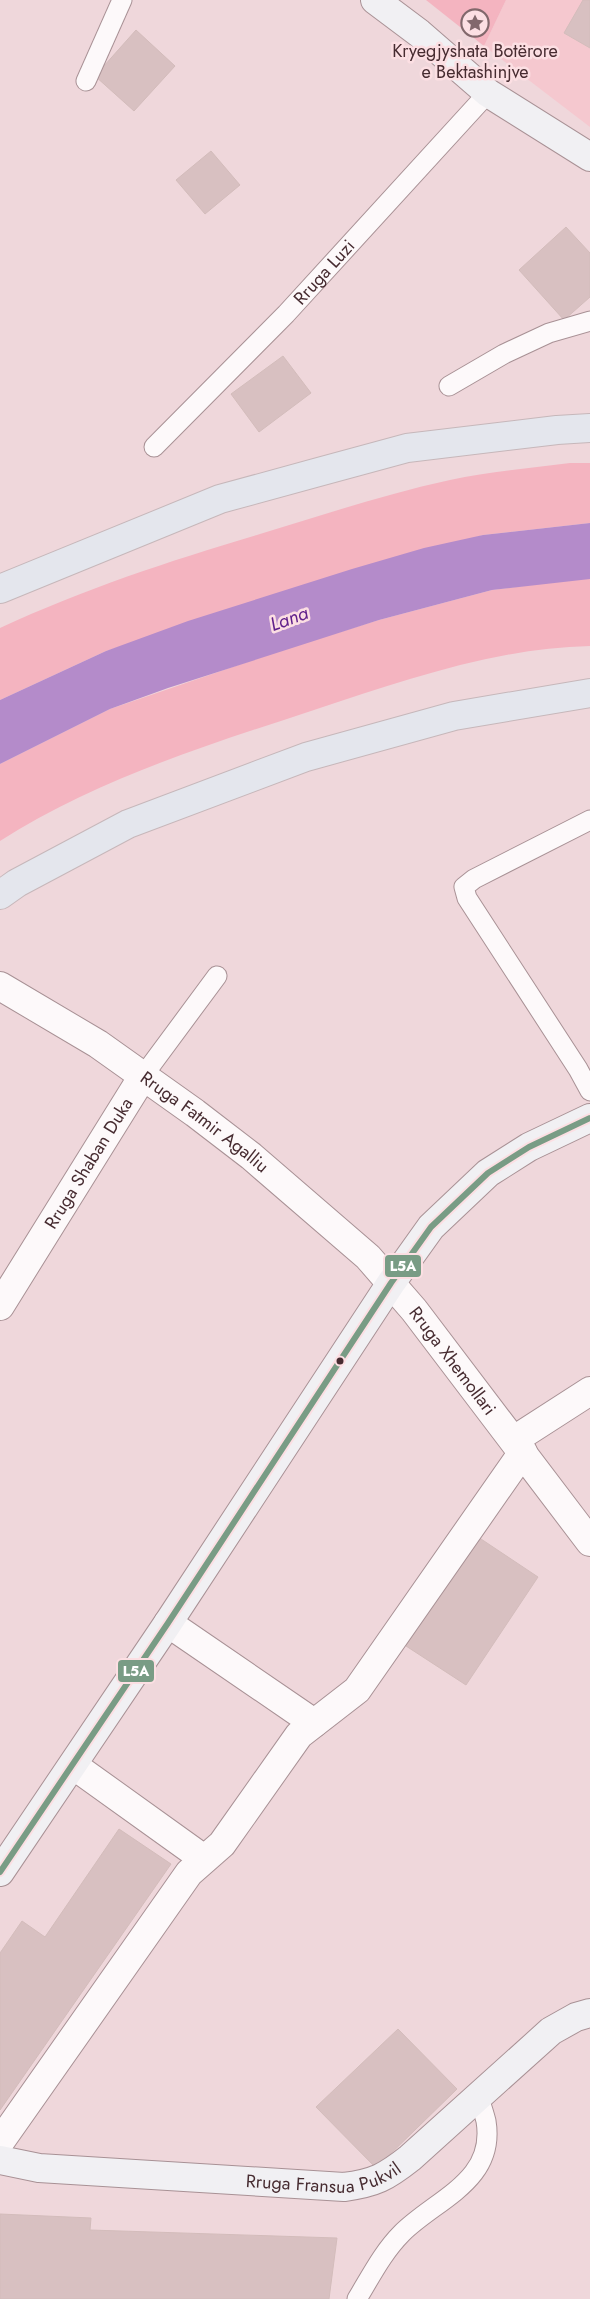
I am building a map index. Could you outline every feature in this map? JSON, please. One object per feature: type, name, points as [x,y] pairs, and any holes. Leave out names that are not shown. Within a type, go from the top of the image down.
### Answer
[{"type":"main road","points":[[375,0],[419,32],[488,93],[590,157]]},
{"type":"main road","points":[[0,590],[220,499],[324,470],[407,448],[557,430],[590,428]]},
{"type":"main road","points":[[0,895],[128,824],[306,757],[454,716],[590,693]]},
{"type":"main road","points":[[0,1872],[168,1622],[391,1283],[431,1227],[488,1173],[529,1147],[590,1118]]},
{"type":"main road","name":"Rruga Fransua Pukvil","points":[[0,2160],[39,2168],[344,2187],[370,2183],[391,2173],[551,2032],[576,2017],[590,2013]]},
{"type":"street","name":"Rruga Fatmir Agalliu","points":[[0,986],[98,1044],[251,1156],[368,1257],[391,1283]]},
{"type":"street","name":"Rruga Shaban Duka","points":[[0,1306],[143,1076]]},
{"type":"street","name":"Rruga Xhemollari","points":[[391,1283],[590,1542]]},
{"type":"street","points":[[0,2142],[188,1873],[222,1844],[299,1735],[357,1690],[518,1446],[590,1391]]},
{"type":"street","points":[[168,1622],[314,1723]]},
{"type":"street","points":[[73,1765],[204,1859]]},
{"type":"lane","points":[[86,81],[122,0]]},
{"type":"lane","name":"Rruga Luzi","points":[[154,447],[286,314],[488,93]]},
{"type":"lane","points":[[449,386],[504,354],[540,337],[590,321]]},
{"type":"lane","points":[[590,820],[474,879],[464,887],[467,898],[590,1091]]},
{"type":"lane","name":"Rruga Shaban Duka","points":[[143,1076],[217,976]]},
{"type":"lane","points":[[357,2299],[382,2256],[403,2232],[463,2186],[480,2164],[486,2146],[486,2121],[478,2095]]},
{"type":"shaded area","name":"Kryegjyshata Botërore e Bektashinjve","points":[[426,0],[506,0],[484,46]]},
{"type":"shaded area","points":[[506,0],[590,0],[590,127],[484,46]]},
{"type":"shaded area","points":[[570,463],[590,463],[590,523],[483,535],[106,651],[0,700],[0,628],[64,600],[194,554],[402,492],[465,477]]},
{"type":"shaded area","points":[[576,579],[590,579],[590,646],[555,648],[484,659],[381,688],[273,723],[192,751],[113,782],[75,799],[0,841],[0,764],[110,709],[288,648],[379,620],[492,590]]},
{"type":"water","name":"Lana","points":[[590,523],[590,579],[492,590],[379,620],[168,688],[110,709],[0,764],[0,700],[106,651],[188,621],[424,548],[483,535]]},
{"type":"building","points":[[583,0],[590,0],[590,48],[564,33]]},
{"type":"building","points":[[136,30],[175,66],[134,111],[95,76]]},
{"type":"building","points":[[211,151],[240,185],[205,214],[176,180]]},
{"type":"building","points":[[566,227],[590,253],[590,297],[564,320],[519,270]]},
{"type":"building","points":[[283,356],[311,393],[259,432],[231,394]]},
{"type":"building","points":[[478,1537],[538,1577],[466,1685],[406,1646]]},
{"type":"building","points":[[119,1829],[171,1864],[0,2110],[0,1953],[22,1921],[45,1937]]},
{"type":"building","points":[[398,2029],[457,2089],[376,2168],[316,2107]]},
{"type":"building","points":[[0,2214],[91,2218],[90,2230],[337,2238],[329,2299],[0,2299]]},
{"type":"transit line","name":"L5A","points":[[0,1872],[168,1623],[391,1283],[431,1227],[488,1173],[529,1147],[590,1118]]},
{"type":"place","name":"Kryegjyshata Botërore e Bektashinjve","points":[[475,23]]}]
